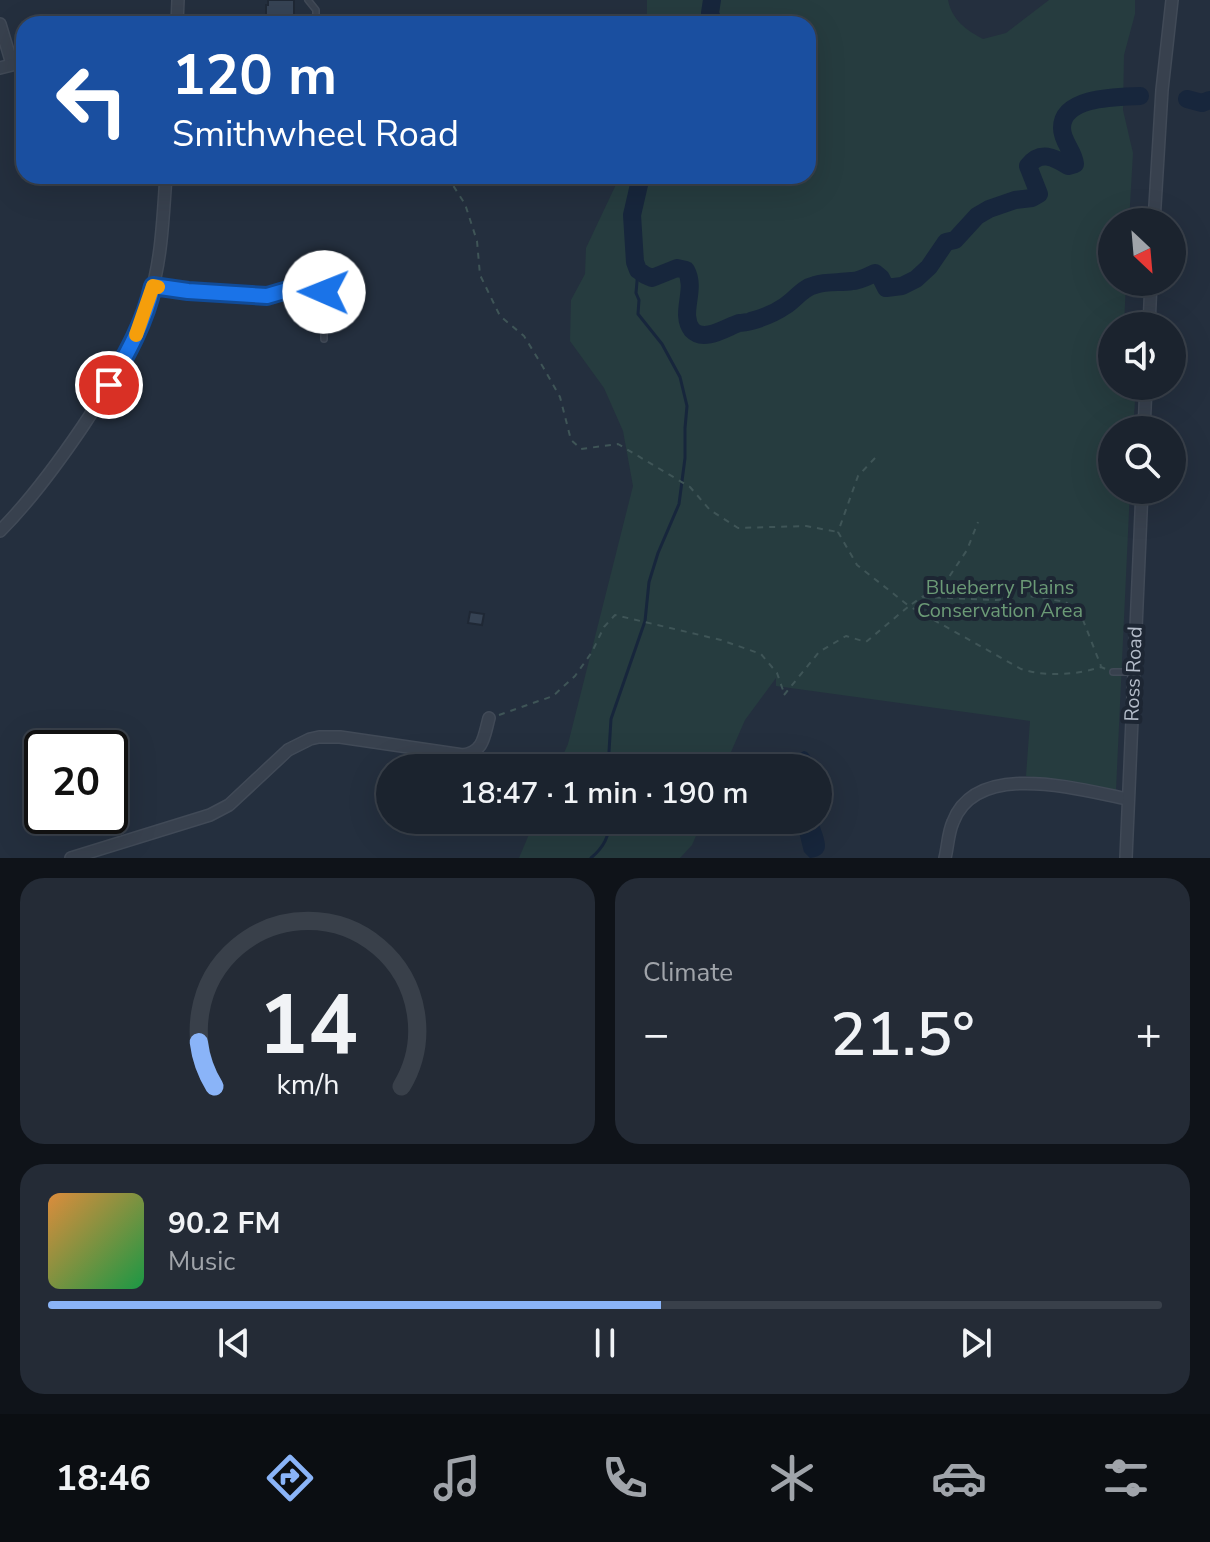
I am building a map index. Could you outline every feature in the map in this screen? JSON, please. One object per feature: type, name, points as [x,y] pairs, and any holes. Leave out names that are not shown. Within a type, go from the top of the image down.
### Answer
[{"type":"street","points":[[1155,208],[1162,90],[1172,0]]},
{"type":"street","points":[[0,24],[16,59]]},
{"type":"street","points":[[0,531],[52,470],[91,414],[132,344],[153,286],[165,184]]},
{"type":"street","name":"Ross Road","points":[[1126,858],[1141,504]]},
{"type":"street","points":[[71,858],[210,815],[229,805],[288,750],[310,739],[340,737],[463,755],[477,750],[482,744],[489,718]]},
{"type":"street","points":[[945,858],[953,821],[968,800],[986,788],[1022,783],[1128,799]]},
{"type":"lane","points":[[153,286],[267,296],[311,283],[324,292],[324,339]]},
{"type":"lane","points":[[1113,672],[1134,672]]},
{"type":"path","points":[[452,184],[465,204],[477,241],[480,275],[500,316],[524,336],[543,367],[560,397],[571,440],[581,449],[618,444],[690,487],[710,510],[738,528],[806,526],[838,532],[857,565],[909,606],[1021,669],[1033,673],[1078,673],[1101,667],[1113,672]]},
{"type":"path","points":[[838,532],[858,476],[875,458]]},
{"type":"path","points":[[489,718],[553,696],[575,676],[592,652],[604,627],[615,615],[721,640],[761,654],[777,673],[784,695],[819,652],[846,636],[866,642],[909,606],[943,586],[967,550],[978,522]]},
{"type":"path","points":[[922,597],[997,600],[1029,596],[1066,602],[1083,620],[1101,667]]},
{"type":"green space","name":"Blueberry Plains Conservation Area","points":[[647,0],[948,0],[961,24],[983,39],[1006,33],[1049,0],[1135,0],[1135,14],[1124,55],[1123,110],[1133,153],[1130,208],[1098,208],[1098,296],[1125,296],[1125,312],[1098,312],[1098,400],[1135,400],[1134,416],[1098,416],[1098,504],[1129,504],[1116,790],[1026,776],[1030,721],[776,686],[776,678],[745,720],[730,754],[563,754],[633,486],[623,431],[604,388],[570,341],[571,300],[585,274],[586,248],[616,184],[816,184],[816,16],[647,16]]},
{"type":"green space","points":[[529,834],[697,834],[680,858],[519,858]]},
{"type":"water","points":[[800,834],[822,834],[825,849],[822,853],[810,858],[804,852]]},
{"type":"building","points":[[268,0],[294,0],[294,16],[266,16]]},
{"type":"building","points":[[470,612],[484,614],[482,625],[468,623]]},
{"type":"waterway","points":[[711,16],[712,0]]},
{"type":"waterway","points":[[639,184],[632,215],[638,270],[652,278],[677,268],[686,270],[690,285],[688,323],[697,334],[709,335],[773,313],[806,289],[820,284],[855,281],[875,273],[886,288],[902,286],[916,279],[929,267],[946,242],[955,240],[977,216],[989,209],[1039,194],[1028,166],[1037,158],[1047,157],[1068,166],[1075,164],[1062,128],[1064,117],[1071,110],[1093,100],[1140,96]]},
{"type":"waterway","points":[[1187,99],[1202,103],[1210,100]]},
{"type":"waterway","points":[[609,754],[611,719],[645,621],[649,582],[658,553],[679,504],[685,458],[687,406],[680,377],[662,344],[638,314],[638,270]]},
{"type":"waterway","points":[[591,858],[608,834]]},
{"type":"slow traffic","points":[[136,335],[153,286],[158,287]]},
{"type":"route","points":[[109,385],[127,355],[153,286],[267,296],[311,283],[324,292]]}]
